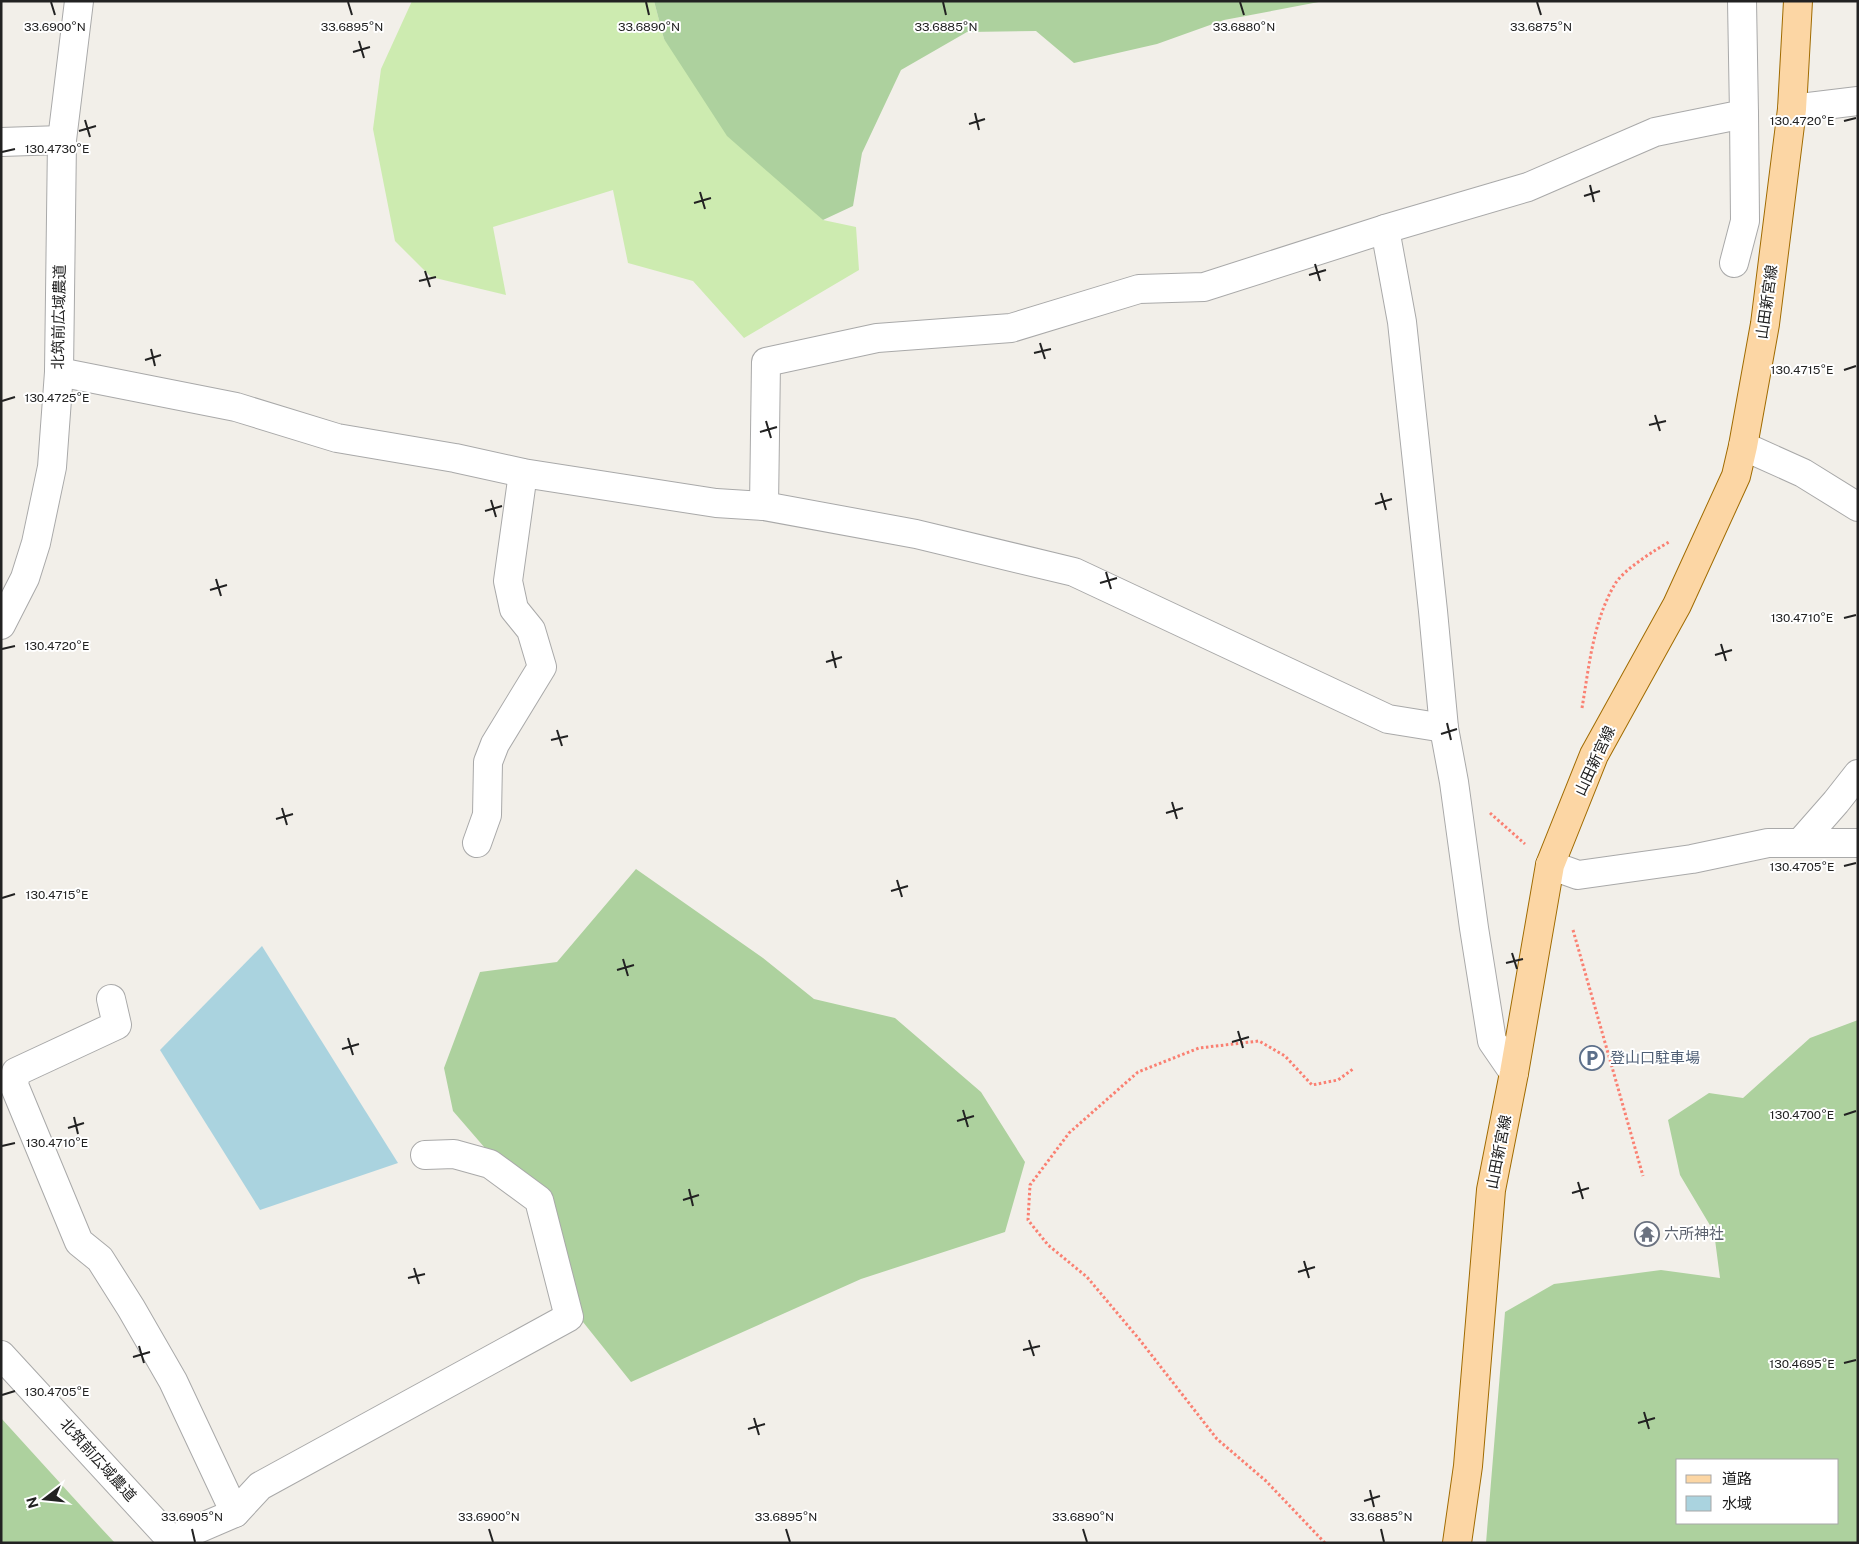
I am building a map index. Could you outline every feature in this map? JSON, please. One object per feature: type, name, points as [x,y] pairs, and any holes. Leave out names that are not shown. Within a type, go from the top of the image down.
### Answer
[{"type":"main road","name":"山田新宮線","points":[[1457,1543],[1468,1466],[1492,1190],[1550,866],[1594,755],[1677,605],[1736,476],[1765,324],[1792,109],[1798,1]]},
{"type":"street","name":"北筑前広域農道","points":[[1,625],[13,576],[36,543],[52,467],[59,372],[62,140],[79,1]]},
{"type":"street","points":[[1734,263],[1745,221],[1742,1]]},
{"type":"street","points":[[1792,109],[1858,101]]},
{"type":"street","points":[[764,506],[766,362],[877,338],[1011,328],[1139,289],[1204,287],[1385,229],[1528,187],[1655,132],[1744,114]]},
{"type":"street","points":[[1,142],[62,140]]},
{"type":"street","points":[[1385,229],[1402,322],[1434,611],[1444,728],[1454,782],[1474,928],[1492,1041],[1514,1073]]},
{"type":"street","points":[[59,372],[236,407],[337,438],[455,458],[523,473],[716,504],[764,506],[916,534],[1074,572],[1388,719],[1444,728]]},
{"type":"street","points":[[1743,446],[1804,473],[1858,508]]},
{"type":"street","points":[[477,843],[487,815],[488,762],[494,744],[542,667],[531,630],[514,609],[508,581],[523,473]]},
{"type":"street","points":[[1800,843],[1858,774]]},
{"type":"street","points":[[1550,866],[1578,875],[1692,859],[1768,843],[1858,843]]},
{"type":"street","points":[[111,999],[117,1025],[16,1072],[14,1085],[78,1242],[100,1259],[154,1349],[173,1382],[235,1513]]},
{"type":"street","points":[[173,1541],[235,1513],[260,1486],[569,1317],[539,1200],[490,1164],[454,1154],[425,1155]]},
{"type":"street","name":"北筑前広域農道","points":[[1,1355],[173,1541]]},
{"type":"path","points":[[1581,709],[1597,626],[1615,583],[1647,554],[1689,530],[1714,523]]},
{"type":"path","points":[[1454,782],[1550,866]]},
{"type":"path","points":[[1571,924],[1643,1176]]},
{"type":"path","points":[[1325,1543],[1266,1481],[1217,1439],[1139,1339],[1087,1277],[1048,1245],[1028,1220],[1028,1212],[1030,1185],[1069,1133],[1138,1072],[1199,1048],[1259,1041],[1285,1056],[1312,1085],[1338,1080],[1353,1069]]},
{"type":"green space","points":[[412,1],[654,1],[664,39],[823,220],[856,227],[859,270],[744,338],[693,281],[628,263],[613,190],[493,227],[506,295],[431,277],[395,241],[373,129],[381,69]]},
{"type":"green space","points":[[654,1],[1324,1],[1224,20],[1157,44],[1074,63],[1036,31],[967,32],[901,70],[862,153],[853,206],[823,220],[727,136],[664,39]]},
{"type":"green space","points":[[636,869],[763,958],[814,999],[895,1018],[981,1092],[1025,1162],[1005,1232],[861,1279],[631,1382],[559,1292],[530,1200],[453,1111],[444,1068],[480,972],[557,962]]},
{"type":"green space","points":[[1858,1020],[1858,1543],[1486,1543],[1505,1312],[1554,1284],[1661,1270],[1720,1278],[1714,1232],[1680,1175],[1668,1120],[1709,1093],[1743,1098],[1810,1038]]},
{"type":"green space","points":[[1,1418],[101,1528],[115,1543],[1,1543]]},
{"type":"water","points":[[262,946],[398,1163],[260,1210],[160,1050]]},
{"type":"place","name":"登山口駐車場","points":[[1592,1058]]},
{"type":"place","name":"六所神社","points":[[1647,1234]]}]
